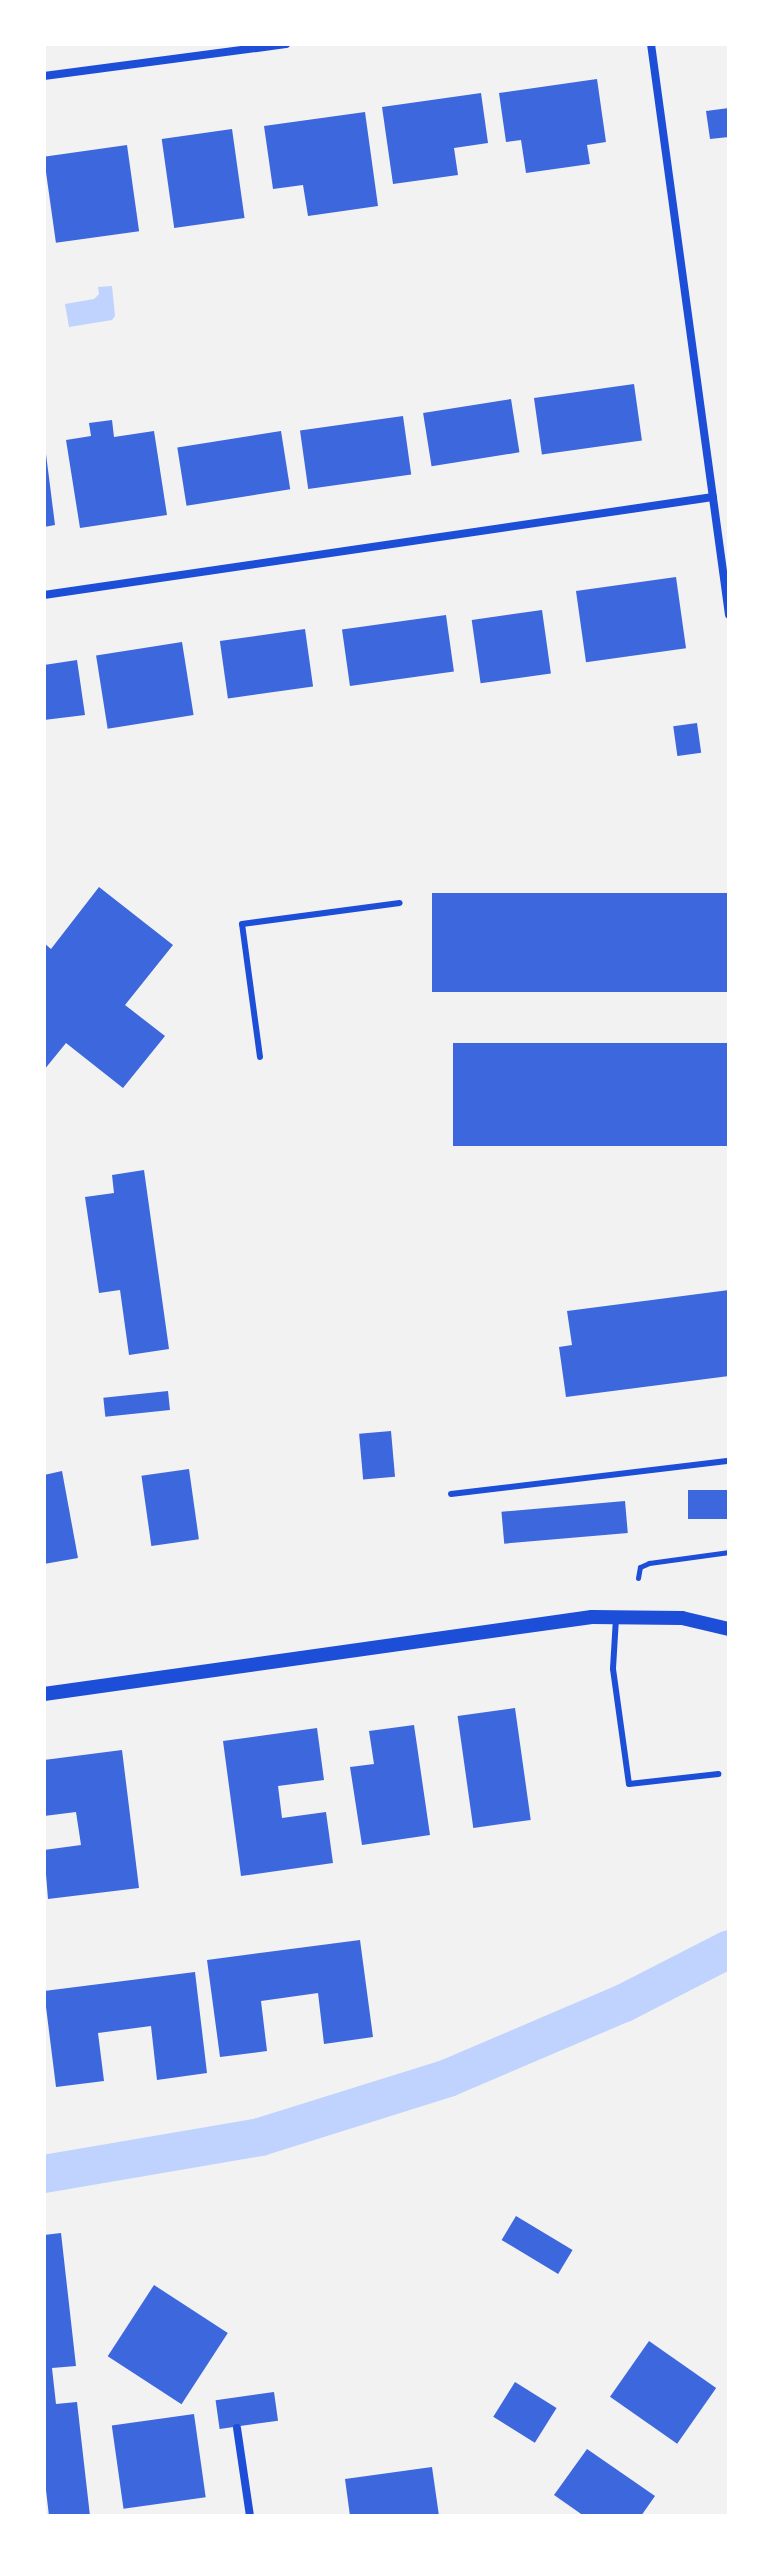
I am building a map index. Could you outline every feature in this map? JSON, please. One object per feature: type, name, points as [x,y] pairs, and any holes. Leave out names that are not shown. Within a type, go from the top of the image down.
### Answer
[{"type":"street","points":[[44,76],[286,44]]},
{"type":"street","points":[[651,44],[729,615]]},
{"type":"street","points":[[44,595],[713,497]]},
{"type":"street","points":[[44,1694],[592,1617],[682,1618],[729,1629]]},
{"type":"street","points":[[237,2428],[250,2516]]},
{"type":"lane","points":[[260,1057],[242,924],[400,903]]},
{"type":"lane","points":[[451,1494],[729,1461]]},
{"type":"lane","points":[[616,1618],[613,1669],[629,1784],[718,1774]]},
{"type":"path","points":[[638,1578],[640,1567],[649,1563],[729,1552]]},
{"type":"water","points":[[112,286],[115,316],[112,320],[69,327],[65,304],[94,299],[99,294],[98,287]]},
{"type":"building","points":[[597,79],[606,142],[587,145],[590,164],[526,173],[521,140],[506,142],[499,93]]},
{"type":"building","points":[[481,93],[488,143],[454,148],[458,175],[393,184],[382,107]]},
{"type":"building","points":[[729,108],[729,137],[710,139],[706,111]]},
{"type":"building","points":[[365,112],[378,206],[308,216],[303,185],[273,189],[264,126]]},
{"type":"building","points":[[232,129],[245,218],[174,228],[162,139]]},
{"type":"building","points":[[127,145],[139,231],[56,243],[44,157]]},
{"type":"building","points":[[634,384],[642,440],[542,455],[534,398]]},
{"type":"building","points":[[511,399],[519,452],[432,466],[423,413]]},
{"type":"building","points":[[403,416],[411,474],[308,489],[300,430]]},
{"type":"building","points":[[112,420],[114,437],[154,431],[167,515],[80,528],[66,440],[91,436],[89,423]]},
{"type":"building","points":[[281,431],[290,489],[187,506],[177,447]]},
{"type":"building","points":[[44,455],[55,525],[44,527]]},
{"type":"building","points":[[676,577],[686,648],[586,662],[576,591]]},
{"type":"building","points":[[542,610],[551,673],[481,683],[472,620]]},
{"type":"building","points":[[446,615],[454,671],[350,686],[342,630]]},
{"type":"building","points":[[305,629],[313,686],[228,698],[220,641]]},
{"type":"building","points":[[182,642],[194,715],[108,729],[96,656]]},
{"type":"building","points":[[77,660],[85,715],[44,720],[44,665]]},
{"type":"building","points":[[697,723],[701,753],[677,756],[673,726]]},
{"type":"building","points":[[99,887],[173,945],[125,1005],[165,1036],[123,1088],[66,1043],[44,1070],[44,943],[51,949]]},
{"type":"building","points":[[432,893],[729,893],[729,992],[432,992]]},
{"type":"building","points":[[453,1043],[729,1043],[729,1146],[453,1146]]},
{"type":"building","points":[[144,1170],[169,1349],[129,1355],[120,1290],[99,1293],[85,1197],[114,1193],[112,1175]]},
{"type":"building","points":[[729,1290],[729,1376],[566,1397],[559,1347],[572,1345],[567,1311]]},
{"type":"building","points":[[168,1391],[170,1410],[105,1417],[103,1398]]},
{"type":"building","points":[[391,1431],[395,1477],[363,1480],[359,1434]]},
{"type":"building","points":[[189,1469],[199,1539],[151,1546],[141,1476]]},
{"type":"building","points":[[62,1471],[78,1558],[44,1564],[44,1475]]},
{"type":"building","points":[[688,1490],[729,1490],[729,1519],[688,1519]]},
{"type":"building","points":[[625,1501],[628,1533],[504,1544],[501,1512]]},
{"type":"building","points":[[515,1708],[531,1820],[473,1828],[458,1716]]},
{"type":"building","points":[[414,1725],[430,1835],[362,1845],[350,1767],[374,1764],[369,1731]]},
{"type":"building","points":[[317,1728],[324,1780],[278,1786],[282,1818],[326,1812],[333,1863],[241,1876],[223,1741]]},
{"type":"building","points":[[122,1750],[139,1888],[48,1899],[44,1850],[81,1845],[76,1812],[44,1816],[44,1760]]},
{"type":"building","points":[[360,1940],[373,2037],[324,2044],[318,1993],[261,2001],[267,2051],[220,2057],[207,1960]]},
{"type":"building","points":[[195,1972],[207,2073],[157,2080],[151,2026],[98,2033],[104,2081],[56,2087],[44,1991]]},
{"type":"building","points":[[516,2216],[573,2250],[558,2274],[502,2240]]},
{"type":"building","points":[[61,2233],[76,2366],[52,2368],[56,2404],[77,2402],[90,2516],[49,2516],[44,2473],[44,2235]]},
{"type":"building","points":[[154,2285],[228,2333],[182,2404],[108,2356]]},
{"type":"building","points":[[649,2341],[716,2388],[677,2444],[610,2397]]},
{"type":"building","points":[[515,2382],[557,2408],[535,2443],[493,2417]]},
{"type":"building","points":[[274,2392],[278,2421],[220,2429],[216,2400]]},
{"type":"building","points":[[194,2414],[206,2497],[123,2509],[112,2426]]},
{"type":"building","points":[[587,2449],[655,2496],[641,2516],[584,2516],[554,2495]]},
{"type":"building","points":[[432,2467],[439,2516],[350,2516],[345,2479]]},
{"type":"waterway","points":[[44,2174],[260,2137],[448,2078],[624,2003],[729,1949]]}]
